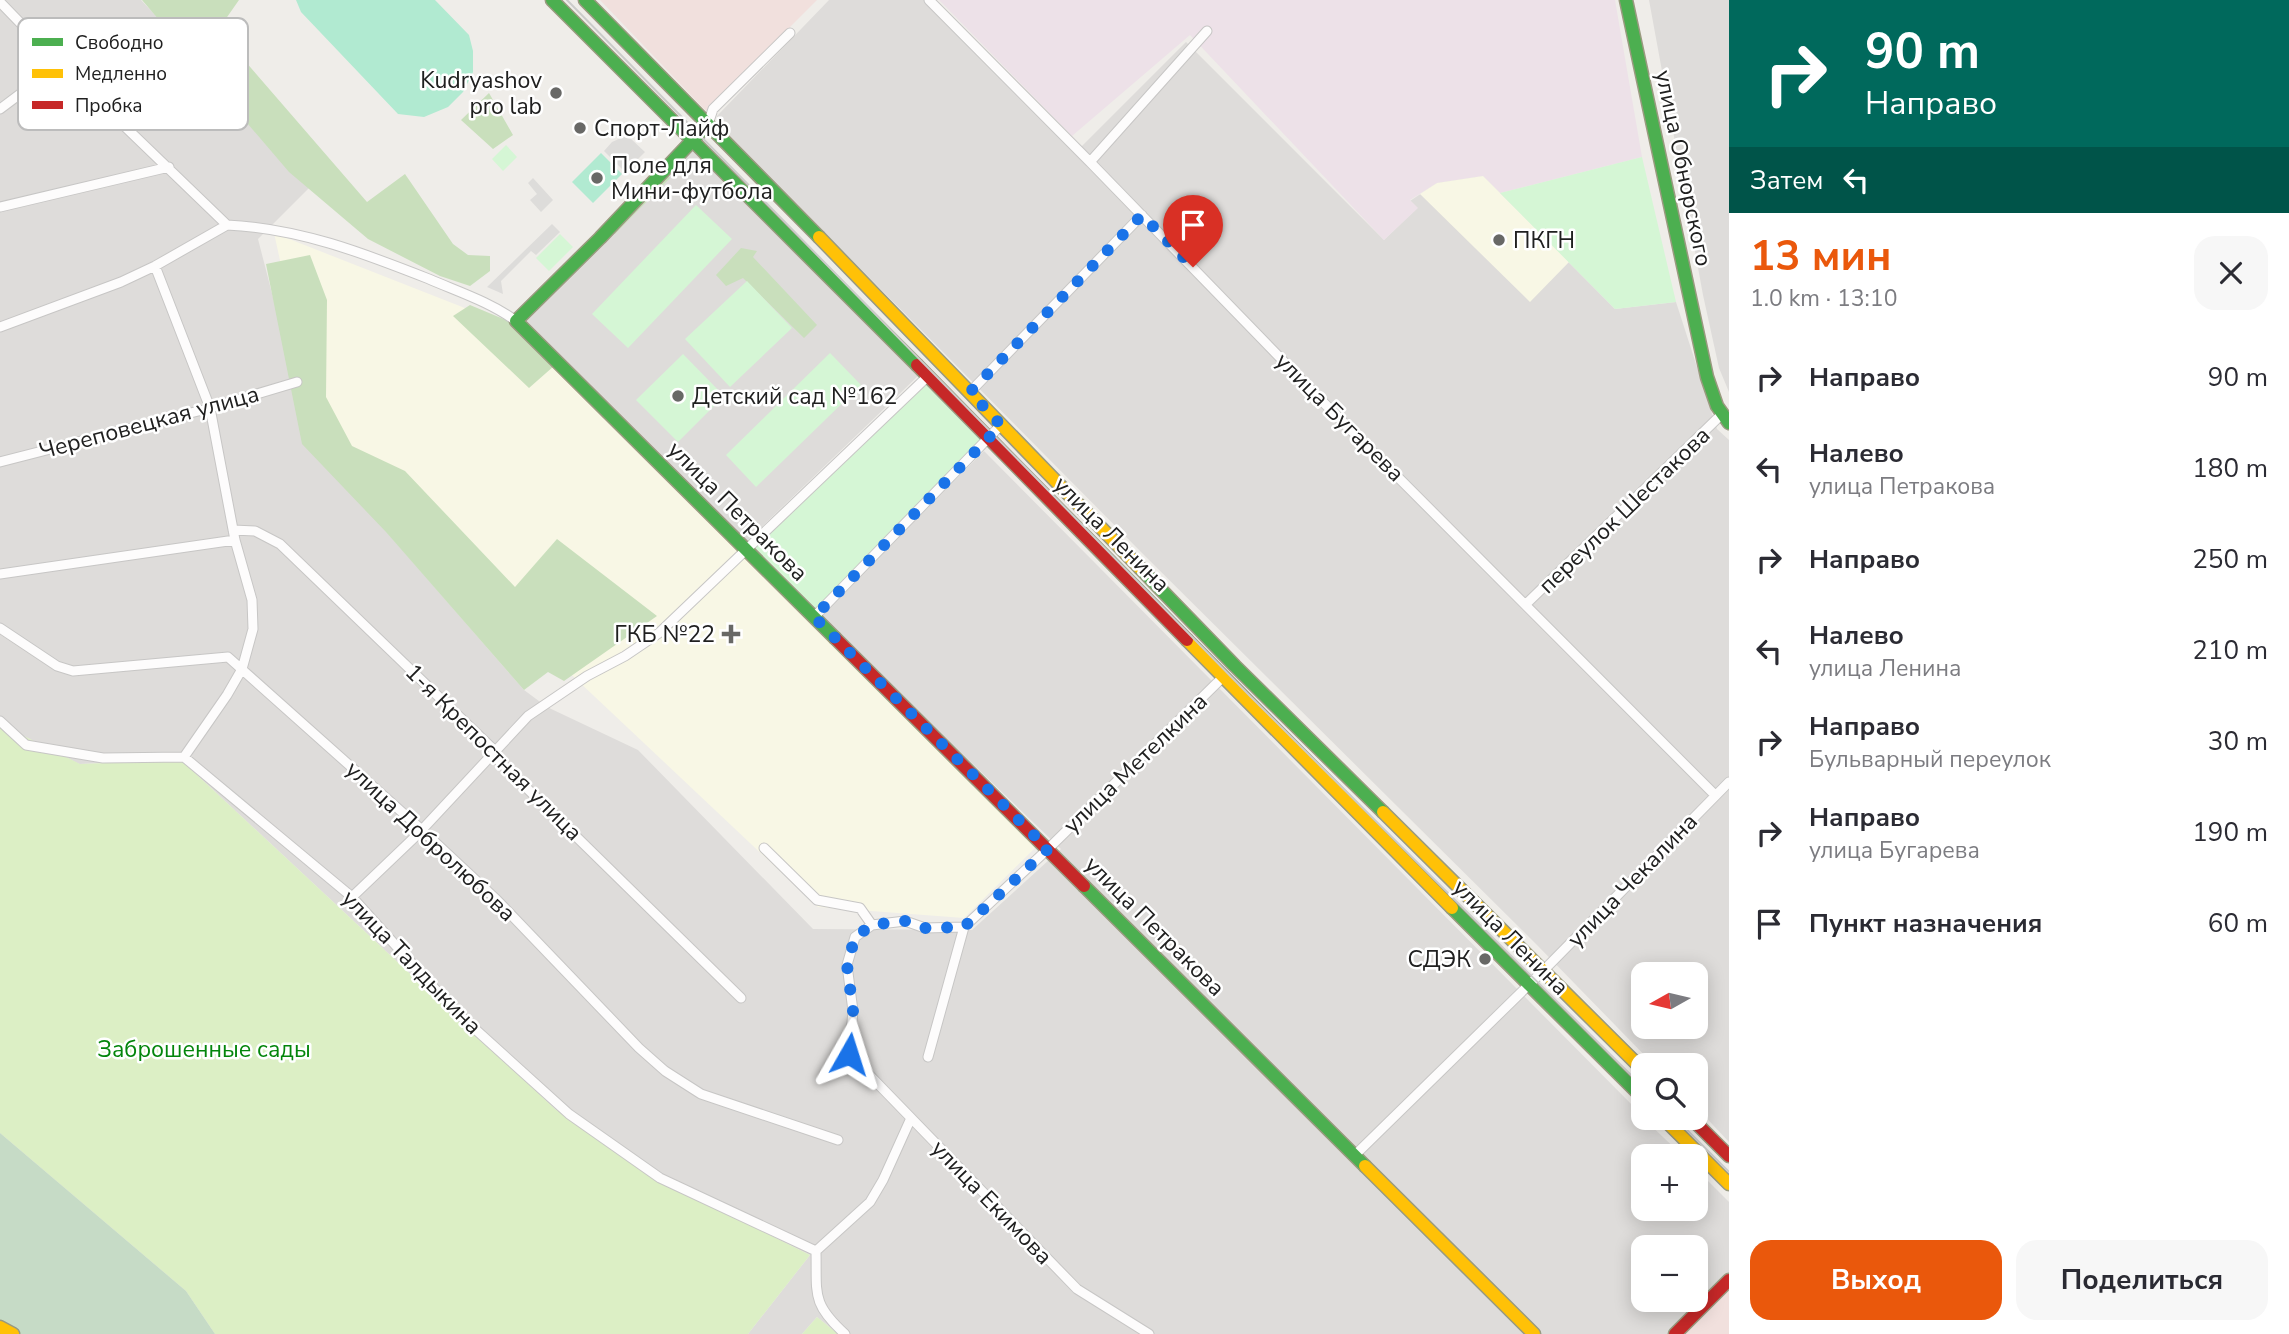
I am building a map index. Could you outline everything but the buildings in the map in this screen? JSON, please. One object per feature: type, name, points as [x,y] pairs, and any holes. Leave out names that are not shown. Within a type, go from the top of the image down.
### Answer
[{"type":"main road","name":"улица Ленина","points":[[552,0],[1631,1086]]},
{"type":"main road","name":"улица Ленина","points":[[585,0],[1235,666],[1631,1058]]},
{"type":"main road","name":"улица Обнорского","points":[[1626,0],[1700,346],[1713,398],[1725,419]]},
{"type":"main road","points":[[516,321],[708,124]]},
{"type":"main road","name":"улица Петракова","points":[[516,321],[1534,1334]]},
{"type":"main road","points":[[1675,1130],[1729,1184]]},
{"type":"main road","points":[[1703,1130],[1729,1156]]},
{"type":"main road","points":[[1675,1334],[1729,1280]]},
{"type":"main road","points":[[0,1327],[13,1334]]},
{"type":"street","name":"улица Бугарева","points":[[929,0],[1326,405],[1715,795]]},
{"type":"street","points":[[0,2],[18,21]]},
{"type":"street","points":[[1090,162],[1207,32]]},
{"type":"street","points":[[708,124],[713,109],[790,33]]},
{"type":"street","points":[[0,109],[18,96]]},
{"type":"street","points":[[0,327],[109,287],[155,266],[227,225],[130,130]]},
{"type":"street","points":[[0,207],[169,167]]},
{"type":"street","points":[[970,392],[1142,215]]},
{"type":"street","name":"улица Петракова","points":[[227,225],[254,226],[320,239],[498,308],[516,321]]},
{"type":"street","points":[[0,721],[26,745],[103,758],[184,757],[242,669],[253,629],[252,600],[234,535],[210,408],[155,266]]},
{"type":"street","points":[[352,897],[422,830],[528,716],[659,632],[928,376]]},
{"type":"street","name":"Череповецкая улица","points":[[0,462],[210,408],[297,382]]},
{"type":"street","name":"переулок Шестакова","points":[[1526,604],[1725,419]]},
{"type":"street","points":[[814,617],[1001,425]]},
{"type":"street","name":"1-я Крепостная улица","points":[[234,535],[255,531],[280,544],[494,750],[498,760],[741,998]]},
{"type":"street","points":[[0,574],[234,535]]},
{"type":"street","name":"улица Добролюбова","points":[[0,628],[57,666],[73,671],[228,657],[422,830],[497,901],[639,1048],[665,1071],[701,1094],[838,1140]]},
{"type":"street","name":"улица Метелкина","points":[[964,927],[1048,849],[1223,677]]},
{"type":"street","name":"улица Талдыкина","points":[[184,757],[352,897],[454,1010],[569,1114],[660,1178],[816,1251]]},
{"type":"street","name":"улица Чекалина","points":[[1355,1155],[1529,985],[1729,782]]},
{"type":"street","points":[[764,848],[817,900],[860,908],[872,925],[905,921],[925,928],[964,927],[928,1057]]},
{"type":"street","name":"улица Екимова","points":[[872,925],[855,937],[847,965],[853,1011],[849,1054],[1077,1289],[1149,1334]]},
{"type":"street","points":[[845,1334],[828,1318],[817,1298],[816,1251],[870,1202],[911,1118]]},
{"type":"shaded area","points":[[0,0],[141,0],[158,18],[18,18],[18,130],[248,130],[248,113],[314,183],[258,239],[311,445],[524,690],[547,707],[638,750],[813,929],[972,930],[1061,849],[820,617],[984,451],[1631,1104],[1631,1130],[1656,1130],[1670,1144],[1631,1144],[1631,1221],[1708,1221],[1708,1181],[1729,1202],[1729,1288],[1708,1309],[1708,1235],[1631,1235],[1631,1312],[1706,1312],[1684,1334],[838,1334],[817,1317],[802,1334],[748,1334],[810,1255],[672,1186],[555,1109],[181,760],[79,764],[0,724]]},
{"type":"shaded area","points":[[600,0],[817,0],[706,111]]},
{"type":"shaded area","points":[[829,0],[929,0],[1075,153],[1186,42],[1384,240],[1417,208],[1410,201],[1437,183],[1483,176],[1615,309],[1676,302],[1717,429],[1729,440],[1729,1142],[1708,1120],[1708,1053],[1642,1053],[719,126],[717,116]]},
{"type":"shaded area","points":[[939,0],[1615,0],[1642,157],[1500,193],[1483,176],[1437,183],[1410,200],[1418,208],[1384,240],[1190,35],[1072,136]]},
{"type":"shaded area","points":[[1649,0],[1729,0],[1729,392],[1719,368],[1703,295]]},
{"type":"shaded area","points":[[623,137],[630,138],[645,152],[625,172],[604,151],[612,142]]},
{"type":"shaded area","points":[[688,145],[919,375],[746,542],[523,321]]},
{"type":"shaded area","points":[[1483,176],[1569,262],[1530,302],[1420,194],[1437,183]]},
{"type":"shaded area","points":[[533,178],[553,200],[541,212],[530,200],[537,194],[528,183]]},
{"type":"shaded area","points":[[552,224],[560,232],[536,255],[531,251],[501,281],[503,294],[487,287]]},
{"type":"shaded area","points":[[274,233],[513,327],[1037,846],[964,918],[818,907],[559,663],[321,446]]},
{"type":"shaded area","points":[[0,1133],[186,1291],[215,1334],[0,1334]]},
{"type":"shaded area","points":[[1729,1288],[1729,1334],[1684,1334],[1708,1312]]},
{"type":"green space","points":[[142,0],[239,0],[226,18],[157,18]]},
{"type":"green space","points":[[296,0],[435,0],[469,35],[473,51],[473,72],[463,92],[448,107],[424,117],[398,114],[301,12]]},
{"type":"green space","points":[[248,65],[367,202],[405,174],[453,244],[468,255],[490,256],[490,271],[470,286],[440,276],[368,239],[289,172],[248,124]]},
{"type":"green space","points":[[489,93],[513,135],[493,149],[461,120]]},
{"type":"green space","points":[[506,145],[517,157],[503,171],[492,159]]},
{"type":"green space","name":"Поле для Мини-футбола","points":[[601,153],[622,174],[593,203],[572,182]]},
{"type":"green space","points":[[1642,157],[1676,302],[1615,309],[1500,193]]},
{"type":"green space","points":[[665,172],[670,178],[615,234],[610,229]]},
{"type":"green space","points":[[696,205],[732,239],[628,348],[592,314]]},
{"type":"green space","points":[[560,234],[573,247],[549,271],[536,258]]},
{"type":"green space","points":[[741,248],[757,251],[753,257],[817,325],[804,338],[743,278],[726,286],[716,275]]},
{"type":"green space","points":[[310,255],[327,300],[326,397],[352,446],[405,471],[515,587],[557,539],[657,616],[564,681],[548,672],[524,690],[386,532],[302,444],[266,264]]},
{"type":"green space","points":[[747,281],[792,328],[730,387],[685,339]]},
{"type":"green space","points":[[470,305],[513,323],[554,366],[529,388],[453,316]]},
{"type":"green space","points":[[830,353],[861,385],[756,487],[726,455]]},
{"type":"green space","points":[[683,354],[724,396],[678,442],[636,400]]},
{"type":"green space","points":[[924,383],[983,443],[817,610],[753,547]]},
{"type":"green space","name":"Заброшенные сады","points":[[0,724],[80,764],[181,760],[555,1109],[672,1186],[810,1255],[748,1334],[215,1334],[186,1291],[0,1133]]},
{"type":"green space","points":[[817,1317],[838,1334],[802,1334]]},
{"type":"tram line","points":[[567,0],[1250,696],[1631,1075]]},
{"type":"tram line","points":[[1687,1130],[1729,1172]]},
{"type":"traffic: fast","points":[[552,0],[917,365]]},
{"type":"traffic: fast","points":[[585,0],[819,237]]},
{"type":"traffic: fast","points":[[1626,0],[1707,377],[1717,406],[1729,423]]},
{"type":"traffic: fast","points":[[708,124],[600,238],[516,321],[835,638]]},
{"type":"traffic: fast","points":[[1140,568],[1383,812]]},
{"type":"traffic: fast","points":[[1084,886],[1365,1166]]},
{"type":"traffic: fast","points":[[1452,908],[1631,1086]]},
{"type":"traffic: slow","points":[[819,237],[1140,568]]},
{"type":"traffic: slow","points":[[1187,640],[1452,908]]},
{"type":"traffic: slow","points":[[1383,812],[1631,1058]]},
{"type":"traffic: slow","points":[[1675,1130],[1729,1184]]},
{"type":"traffic: slow","points":[[1365,1166],[1534,1334]]},
{"type":"traffic: slow","points":[[0,1327],[13,1334]]},
{"type":"traffic: jam","points":[[917,365],[1187,640]]},
{"type":"traffic: jam","points":[[835,638],[1084,886]]},
{"type":"traffic: jam","points":[[1703,1130],[1729,1156]]},
{"type":"traffic: jam","points":[[1675,1334],[1729,1280]]},
{"type":"place","name":"Kudryashov pro lab","points":[[556,93]]},
{"type":"place","name":"Спорт-Лайф","points":[[580,128]]},
{"type":"place","name":"Поле для Мини-футбола","points":[[597,178]]},
{"type":"place","name":"ПКГН","points":[[1499,240]]},
{"type":"place","name":"Детский сад №162","points":[[678,396]]},
{"type":"place","name":"ГКБ №22","points":[[731,634]]},
{"type":"place","name":"СДЭК","points":[[1485,959]]},
{"type":"route","points":[[849,1054],[853,1011],[847,965],[855,937],[872,925],[905,921],[925,928],[964,927],[1048,849],[814,617],[1001,425],[970,392],[1142,215],[1193,267]]}]
